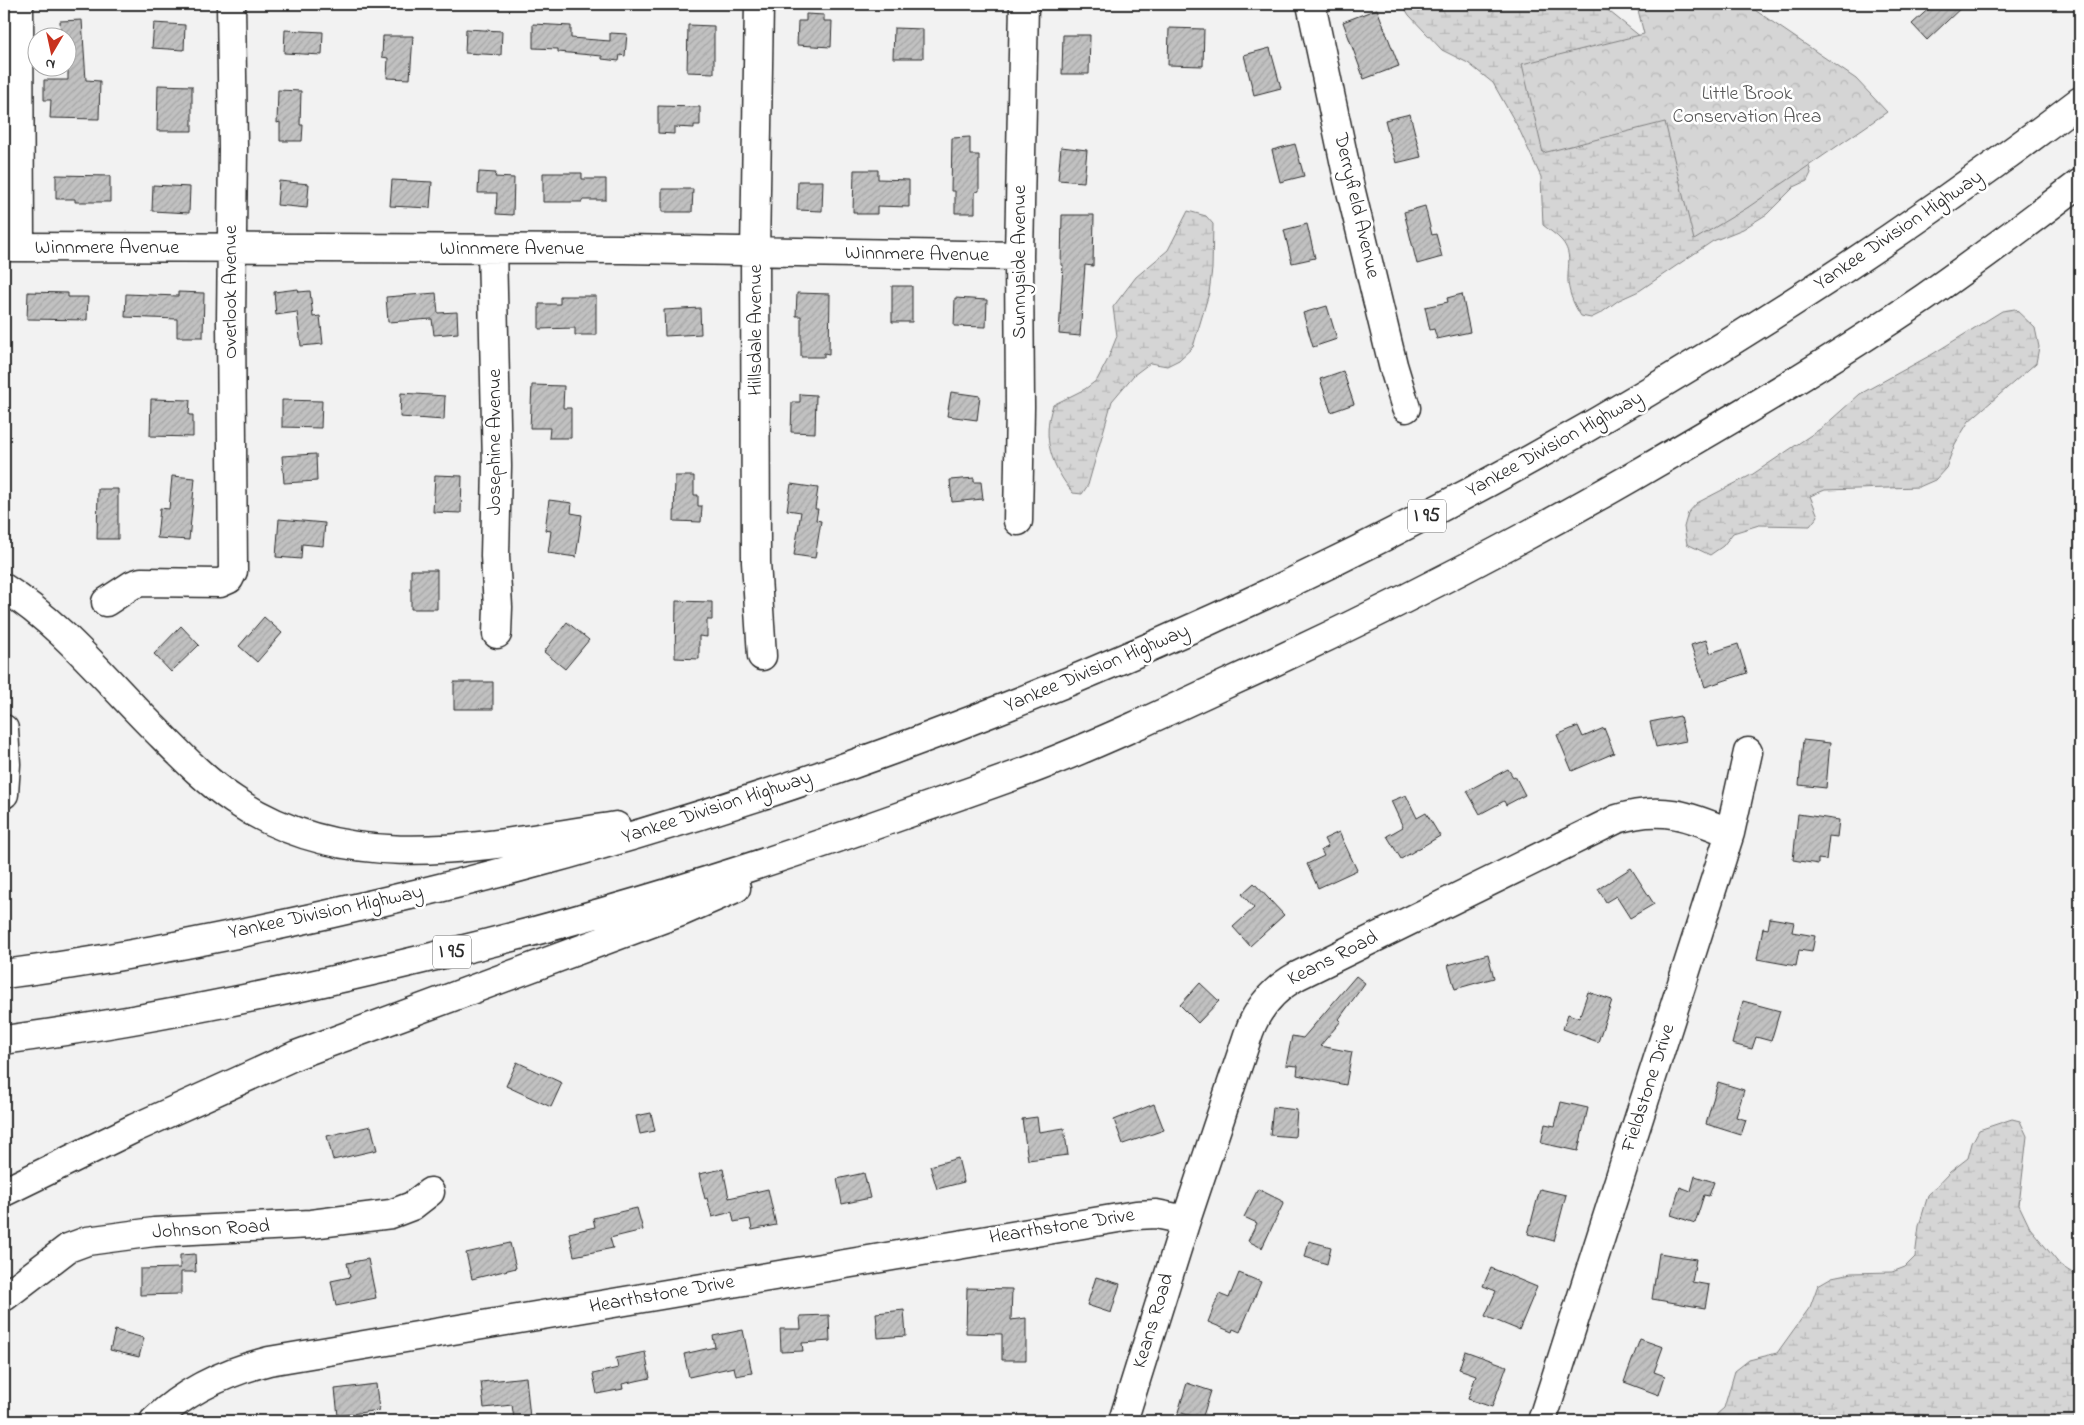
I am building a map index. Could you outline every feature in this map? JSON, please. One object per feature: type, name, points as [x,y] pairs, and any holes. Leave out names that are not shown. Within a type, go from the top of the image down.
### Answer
[{"type":"main road","points":[[12,247],[19,4]]},
{"type":"main road","name":"Overlook Avenue","points":[[106,602],[132,585],[145,581],[218,583],[228,579],[233,568],[231,4]]},
{"type":"main road","name":"Hillsdale Avenue","points":[[759,4],[755,252],[756,562],[762,656]]},
{"type":"main road","name":"Sunnyside Avenue","points":[[1018,521],[1020,406],[1019,256],[1024,4]]},
{"type":"main road","name":"Derryfield Avenue","points":[[1311,4],[1348,179],[1393,365],[1406,408]]},
{"type":"main road","name":"Yankee Division Highway","points":[[4,974],[170,946],[358,908],[586,850],[711,812],[953,728],[1097,670],[1221,616],[1413,523],[1531,461],[1583,431],[1686,370],[1902,231],[2020,147],[2080,101]]},
{"type":"main road","name":"I 95","points":[[4,1040],[137,1018],[330,982],[604,913],[780,859],[1042,765],[1172,709],[1378,613],[1574,510],[1681,449],[1830,359],[1925,297],[2080,183]]},
{"type":"main road","name":"Winnmere Avenue","points":[[12,247],[492,249],[1019,256]]},
{"type":"main road","name":"Josephine Avenue","points":[[492,249],[497,466],[495,556],[498,607],[497,634]]},
{"type":"main road","points":[[4,588],[31,606],[59,632],[178,751],[219,788],[259,815],[308,836],[333,843],[370,848],[397,850],[451,849],[711,812]]},
{"type":"main road","points":[[4,728],[6,764],[4,794]]},
{"type":"main road","name":"Fieldstone Drive","points":[[1542,1421],[1730,833],[1748,752]]},
{"type":"main road","name":"Keans Road","points":[[1123,1421],[1186,1220],[1252,1023],[1267,999],[1289,980],[1617,819],[1641,813],[1666,812],[1690,817],[1730,833]]},
{"type":"main road","points":[[4,1192],[153,1120],[296,1055],[681,912],[890,820]]},
{"type":"main road","name":"Johnson Road","points":[[4,1297],[68,1248],[87,1241],[154,1232],[312,1224],[391,1214],[412,1206],[430,1192]]},
{"type":"main road","name":"Hearthstone Drive","points":[[154,1421],[166,1410],[206,1384],[235,1370],[269,1361],[1136,1215],[1156,1214],[1186,1220]]},
{"type":"green space","points":[[1402,4],[1600,4],[1667,58],[1808,163],[1811,173],[1807,181],[1794,187],[1767,214],[1743,229],[1713,241],[1639,291],[1619,300],[1601,313],[1591,318],[1581,316],[1569,288],[1569,261],[1565,246],[1560,239],[1543,225],[1541,177],[1519,129],[1493,83],[1468,63],[1442,50],[1409,15]]},
{"type":"green space","name":"Little Brook Conservation Area","points":[[1637,6],[1749,6],[1856,79],[1887,112],[1747,208],[1694,240],[1665,122],[1543,153],[1522,64],[1644,34]]},
{"type":"green space","points":[[1188,211],[1206,216],[1213,224],[1212,269],[1209,293],[1193,347],[1179,360],[1167,366],[1150,363],[1134,375],[1112,401],[1088,485],[1082,494],[1073,493],[1059,473],[1051,452],[1048,429],[1053,405],[1085,389],[1097,380],[1117,336],[1113,307],[1136,277],[1168,250]]},
{"type":"green space","points":[[2015,309],[2035,328],[2039,347],[2036,363],[1969,421],[1955,444],[1946,468],[1935,480],[1919,487],[1825,490],[1810,496],[1818,516],[1810,526],[1759,525],[1733,533],[1723,546],[1710,555],[1687,544],[1684,527],[1688,513],[1697,503],[1753,474],[1823,427],[1860,394],[1931,355],[2002,311]]},
{"type":"green space","points":[[2012,1119],[2020,1121],[2027,1136],[2019,1205],[2030,1228],[2060,1265],[2080,1278],[2080,1408],[2072,1421],[1715,1421],[1717,1414],[1724,1408],[1735,1371],[1749,1360],[1777,1353],[1810,1307],[1818,1285],[1832,1277],[1851,1273],[1892,1272],[1905,1267],[1915,1257],[1919,1226],[1928,1195],[1950,1172],[1968,1158],[1972,1143],[1979,1130]]},
{"type":"building","points":[[1934,4],[1965,4],[1927,40],[1912,24]]},
{"type":"building","points":[[1377,9],[1399,66],[1364,79],[1343,22]]},
{"type":"building","points":[[806,14],[824,15],[824,21],[832,21],[831,47],[797,45],[798,21],[806,21]]},
{"type":"building","points":[[82,20],[86,80],[100,81],[99,119],[50,118],[51,100],[44,100],[44,80],[78,78],[78,28],[60,28],[60,21]]},
{"type":"building","points":[[154,23],[185,25],[184,50],[152,48]]},
{"type":"building","points":[[533,24],[571,26],[571,38],[610,41],[610,33],[627,34],[625,56],[620,55],[619,61],[602,59],[602,56],[558,52],[558,49],[533,48]]},
{"type":"building","points":[[688,25],[714,26],[714,73],[687,72]]},
{"type":"building","points":[[894,28],[923,29],[923,58],[893,58]]},
{"type":"building","points":[[1169,28],[1204,29],[1203,66],[1168,65]]},
{"type":"building","points":[[466,29],[502,31],[501,55],[465,53]]},
{"type":"building","points":[[285,30],[323,32],[322,55],[284,53]]},
{"type":"building","points":[[1063,35],[1090,35],[1089,74],[1062,74]]},
{"type":"building","points":[[383,36],[413,36],[410,79],[387,78],[388,58],[382,57]]},
{"type":"building","points":[[1270,48],[1281,88],[1254,95],[1244,55]]},
{"type":"building","points":[[158,85],[192,86],[192,131],[157,131]]},
{"type":"building","points":[[278,90],[301,91],[300,125],[303,125],[302,141],[280,141],[280,122],[277,123]]},
{"type":"building","points":[[658,106],[700,107],[700,125],[694,125],[694,128],[674,127],[674,134],[658,133]]},
{"type":"building","points":[[1410,114],[1421,157],[1396,163],[1385,120]]},
{"type":"building","points":[[970,137],[970,155],[979,155],[979,191],[975,192],[975,213],[955,213],[955,191],[951,191],[952,138]]},
{"type":"building","points":[[1295,144],[1304,176],[1280,182],[1272,150]]},
{"type":"building","points":[[1061,147],[1087,150],[1084,182],[1058,180]]},
{"type":"building","points":[[854,170],[878,170],[878,179],[909,180],[909,207],[877,206],[877,214],[856,214],[856,212],[853,212]]},
{"type":"building","points":[[479,172],[496,173],[495,177],[514,178],[513,215],[496,214],[497,193],[478,193]]},
{"type":"building","points":[[543,173],[582,173],[582,179],[606,179],[606,200],[543,202]]},
{"type":"building","points":[[56,175],[110,176],[110,202],[75,202],[75,199],[56,199]]},
{"type":"building","points":[[392,180],[432,182],[430,208],[390,206]]},
{"type":"building","points":[[279,181],[309,184],[307,208],[277,205]]},
{"type":"building","points":[[798,181],[823,181],[822,211],[797,210]]},
{"type":"building","points":[[153,185],[190,187],[189,213],[152,211]]},
{"type":"building","points":[[662,189],[693,189],[692,212],[662,212]]},
{"type":"building","points":[[1425,206],[1432,235],[1436,234],[1442,257],[1417,264],[1404,212]]},
{"type":"building","points":[[1062,215],[1094,215],[1093,266],[1085,265],[1080,336],[1059,334],[1063,265],[1061,265]]},
{"type":"building","points":[[1307,224],[1315,258],[1292,263],[1284,230]]},
{"type":"building","points":[[892,286],[912,286],[912,322],[892,322]]},
{"type":"building","points":[[298,289],[299,292],[310,291],[313,317],[320,316],[323,344],[301,346],[297,312],[276,315],[274,292]]},
{"type":"building","points":[[28,292],[68,293],[68,297],[88,297],[87,320],[27,319]]},
{"type":"building","points":[[178,292],[204,293],[203,337],[177,337],[177,319],[125,317],[126,294],[178,296]]},
{"type":"building","points":[[436,293],[438,313],[457,312],[458,333],[434,335],[432,319],[388,322],[386,297]]},
{"type":"building","points":[[797,293],[830,294],[829,354],[824,353],[824,357],[801,357],[801,316],[796,316]]},
{"type":"building","points":[[1462,294],[1470,332],[1437,339],[1434,329],[1430,330],[1425,307],[1448,302],[1447,298]]},
{"type":"building","points":[[560,296],[596,296],[596,335],[575,335],[575,328],[539,329],[539,304],[560,304]]},
{"type":"building","points":[[955,298],[987,300],[986,327],[954,326]]},
{"type":"building","points":[[1327,306],[1337,339],[1313,347],[1303,313]]},
{"type":"building","points":[[700,308],[701,334],[665,336],[664,310]]},
{"type":"building","points":[[1343,371],[1354,404],[1331,412],[1320,379]]},
{"type":"building","points":[[532,385],[564,386],[563,408],[571,408],[571,438],[549,438],[550,428],[530,428]]},
{"type":"building","points":[[951,392],[980,396],[977,420],[947,416]]},
{"type":"building","points":[[401,393],[445,396],[444,420],[400,417]]},
{"type":"building","points":[[800,394],[816,395],[815,433],[791,432],[792,402],[800,402]]},
{"type":"building","points":[[151,399],[190,400],[189,415],[193,415],[193,437],[150,436]]},
{"type":"building","points":[[282,400],[322,401],[321,428],[282,427]]},
{"type":"building","points":[[316,454],[317,481],[284,483],[282,456]]},
{"type":"building","points":[[435,475],[462,476],[461,513],[433,512]]},
{"type":"building","points":[[172,476],[195,478],[189,540],[157,538],[160,508],[169,509]]},
{"type":"building","points":[[675,476],[694,476],[694,495],[698,495],[698,506],[702,506],[701,522],[674,521]]},
{"type":"building","points":[[974,478],[974,482],[981,482],[983,499],[952,502],[950,480]]},
{"type":"building","points":[[791,484],[818,488],[815,509],[818,509],[816,520],[821,521],[815,558],[794,555],[801,512],[787,510]]},
{"type":"building","points":[[98,489],[118,489],[118,539],[97,539]]},
{"type":"building","points":[[549,500],[572,503],[571,513],[582,515],[576,557],[548,553],[551,531],[545,530]]},
{"type":"building","points":[[279,519],[325,523],[323,546],[302,544],[301,559],[276,557]]},
{"type":"building","points":[[411,570],[437,570],[437,609],[411,609]]},
{"type":"building","points":[[676,601],[712,602],[712,620],[707,620],[707,637],[699,636],[699,659],[675,658]]},
{"type":"building","points":[[264,617],[282,633],[257,662],[239,646]]},
{"type":"building","points":[[567,622],[589,640],[565,669],[544,652]]},
{"type":"building","points":[[181,626],[199,645],[171,672],[154,654]]},
{"type":"building","points":[[1706,640],[1710,653],[1738,644],[1747,673],[1705,687],[1691,645]]},
{"type":"building","points":[[454,682],[493,682],[493,709],[454,709]]},
{"type":"building","points":[[1680,716],[1686,741],[1656,747],[1650,722]]},
{"type":"building","points":[[1578,726],[1583,737],[1604,728],[1614,753],[1572,771],[1557,735]]},
{"type":"building","points":[[1803,740],[1830,743],[1826,788],[1799,785]]},
{"type":"building","points":[[1508,769],[1513,777],[1515,776],[1525,795],[1506,805],[1504,801],[1480,814],[1467,791]]},
{"type":"building","points":[[1406,795],[1417,818],[1426,813],[1440,836],[1401,859],[1387,836],[1403,827],[1391,801]]},
{"type":"building","points":[[1798,814],[1839,820],[1837,837],[1829,836],[1826,860],[1818,859],[1818,864],[1793,860]]},
{"type":"building","points":[[1339,832],[1357,870],[1318,888],[1307,864],[1324,856],[1321,850],[1328,847],[1324,839]]},
{"type":"building","points":[[1631,868],[1654,904],[1630,918],[1616,896],[1606,902],[1598,889]]},
{"type":"building","points":[[1254,883],[1284,915],[1250,946],[1233,927],[1254,908],[1242,894]]},
{"type":"building","points":[[1770,918],[1794,922],[1792,932],[1815,936],[1812,952],[1799,950],[1796,966],[1757,959],[1763,928],[1768,929]]},
{"type":"building","points":[[1488,954],[1494,978],[1455,989],[1448,965]]},
{"type":"building","points":[[1356,976],[1365,983],[1339,1019],[1341,1021],[1320,1046],[1352,1052],[1346,1085],[1297,1075],[1298,1066],[1286,1065],[1292,1036],[1303,1038]]},
{"type":"building","points":[[1200,983],[1219,1001],[1198,1023],[1180,1005]]},
{"type":"building","points":[[1588,992],[1612,1000],[1598,1042],[1563,1029],[1568,1014],[1579,1018]]},
{"type":"building","points":[[1743,1001],[1780,1011],[1771,1041],[1756,1037],[1752,1049],[1732,1044]]},
{"type":"building","points":[[517,1062],[562,1083],[551,1107],[506,1086]]},
{"type":"building","points":[[1718,1082],[1744,1090],[1736,1117],[1746,1120],[1741,1135],[1706,1124]]},
{"type":"building","points":[[1561,1102],[1588,1108],[1578,1151],[1541,1143],[1545,1124],[1555,1126]]},
{"type":"building","points":[[1154,1104],[1164,1130],[1123,1144],[1114,1120]]},
{"type":"building","points":[[1273,1107],[1297,1110],[1295,1137],[1270,1135]]},
{"type":"building","points":[[651,1113],[655,1131],[640,1134],[636,1116]]},
{"type":"building","points":[[1037,1117],[1039,1132],[1064,1128],[1068,1155],[1028,1160],[1022,1119]]},
{"type":"building","points":[[371,1126],[377,1150],[333,1160],[327,1136]]},
{"type":"building","points":[[958,1158],[964,1182],[937,1189],[930,1166]]},
{"type":"building","points":[[723,1169],[729,1198],[768,1189],[776,1225],[752,1230],[750,1219],[734,1222],[732,1212],[712,1217],[699,1174]]},
{"type":"building","points":[[864,1173],[870,1198],[842,1204],[837,1179]]},
{"type":"building","points":[[1695,1176],[1714,1182],[1709,1196],[1704,1195],[1695,1223],[1671,1215],[1680,1187],[1691,1191]]},
{"type":"building","points":[[1258,1189],[1284,1202],[1262,1248],[1248,1241],[1257,1223],[1244,1217]]},
{"type":"building","points":[[1540,1189],[1566,1195],[1554,1241],[1528,1234]]},
{"type":"building","points":[[637,1208],[643,1230],[610,1238],[613,1248],[574,1256],[569,1233],[595,1227],[593,1218]]},
{"type":"building","points":[[1309,1241],[1331,1247],[1327,1264],[1305,1257]]},
{"type":"building","points":[[510,1243],[516,1268],[472,1279],[466,1253]]},
{"type":"building","points":[[1659,1253],[1696,1259],[1692,1282],[1709,1285],[1705,1308],[1652,1299]]},
{"type":"building","points":[[195,1254],[196,1272],[181,1272],[181,1294],[140,1295],[140,1269],[180,1268],[180,1255]]},
{"type":"building","points":[[368,1259],[376,1298],[336,1306],[331,1281],[350,1277],[347,1263]]},
{"type":"building","points":[[1491,1268],[1537,1287],[1519,1330],[1485,1316],[1496,1291],[1483,1286]]},
{"type":"building","points":[[1239,1273],[1261,1282],[1240,1332],[1233,1329],[1232,1332],[1208,1322],[1219,1294],[1229,1298]]},
{"type":"building","points":[[1096,1277],[1120,1284],[1111,1313],[1087,1305]]},
{"type":"building","points":[[967,1288],[1012,1289],[1011,1320],[1026,1318],[1026,1360],[1002,1360],[1002,1334],[966,1333]]},
{"type":"building","points":[[904,1310],[906,1336],[878,1338],[876,1313]]},
{"type":"building","points":[[829,1315],[830,1341],[802,1343],[803,1351],[781,1352],[780,1329],[801,1329],[800,1316]]},
{"type":"building","points":[[115,1330],[144,1338],[139,1357],[110,1350]]},
{"type":"building","points":[[743,1330],[752,1373],[736,1376],[734,1367],[689,1377],[684,1354],[715,1347],[713,1336]]},
{"type":"building","points":[[1640,1339],[1663,1347],[1654,1372],[1665,1376],[1659,1395],[1624,1382]]},
{"type":"building","points":[[1465,1351],[1507,1366],[1492,1407],[1468,1399],[1476,1375],[1459,1369]]},
{"type":"building","points":[[645,1352],[650,1378],[622,1384],[623,1389],[597,1394],[593,1374],[618,1368],[616,1358]]},
{"type":"building","points":[[526,1377],[530,1418],[514,1419],[512,1405],[484,1408],[481,1382]]},
{"type":"building","points":[[1187,1383],[1211,1391],[1202,1419],[1178,1412]]},
{"type":"building","points":[[376,1384],[379,1410],[338,1416],[335,1389]]}]
